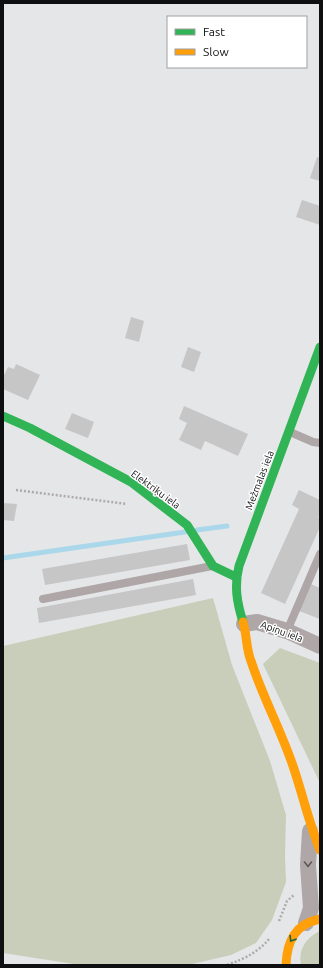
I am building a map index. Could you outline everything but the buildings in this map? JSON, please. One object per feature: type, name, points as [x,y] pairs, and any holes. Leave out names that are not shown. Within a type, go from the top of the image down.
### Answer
[{"type":"street","name":"Mežmalas iela","points":[[320,347],[239,566],[236,578],[237,603],[244,624],[250,659],[279,728],[294,769],[310,825],[320,850]]},
{"type":"street","name":"Elektriķu iela","points":[[3,416],[30,428],[131,482],[187,525],[213,566]]},
{"type":"street","points":[[213,566],[236,578]]},
{"type":"street","name":"Apiņu iela","points":[[244,624],[257,622],[287,631],[320,646]]},
{"type":"street","points":[[284,961],[288,946],[294,935],[313,921],[308,865],[310,825]]},
{"type":"lane","points":[[289,432],[313,442],[320,443]]},
{"type":"lane","points":[[287,631],[320,554]]},
{"type":"lane","points":[[44,599],[213,566]]},
{"type":"path","points":[[16,490],[134,504]]},
{"type":"path","points":[[278,925],[287,901],[298,892]]},
{"type":"path","points":[[228,965],[244,959],[260,949],[271,938]]},
{"type":"green space","points":[[213,598],[232,665],[270,761],[286,815],[286,882],[272,920],[256,943],[231,955],[188,965],[80,965],[3,953],[3,646]]},
{"type":"green space","points":[[280,648],[320,663],[320,783],[263,664]]},
{"type":"green space","points":[[320,931],[320,965],[301,965],[300,959],[304,945],[311,937]]},
{"type":"waterway","points":[[197,530],[227,526]]},
{"type":"waterway","points":[[3,558],[185,532]]},
{"type":"traffic: fast","points":[[243,622],[237,594],[237,573],[320,347]]},
{"type":"traffic: fast","points":[[3,416],[30,428],[131,482],[187,525],[213,566],[236,577]]},
{"type":"traffic: slow","points":[[243,622],[249,656],[289,755],[320,850]]},
{"type":"traffic: slow","points":[[286,965],[288,948],[294,935],[304,925],[311,921],[320,919]]}]
